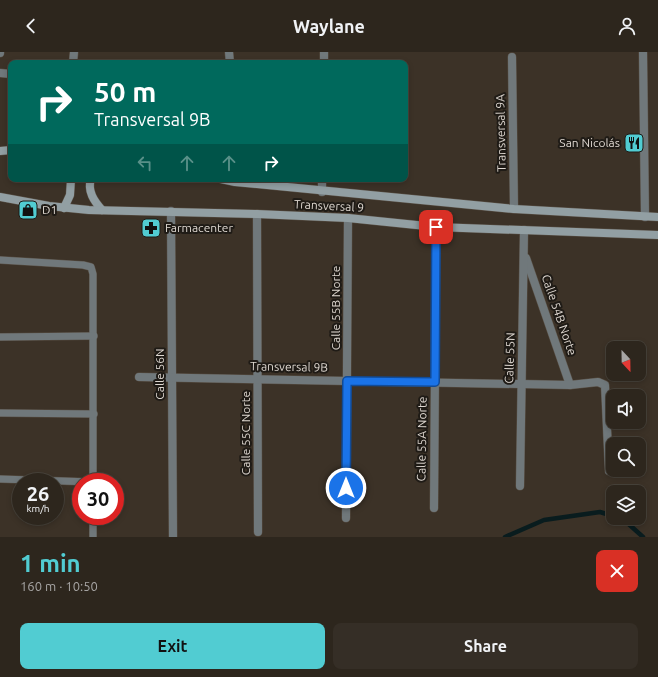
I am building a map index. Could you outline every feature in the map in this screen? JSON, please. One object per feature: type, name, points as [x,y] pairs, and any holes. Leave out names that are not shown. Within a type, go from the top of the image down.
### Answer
[{"type":"main road","points":[[64,208],[70,195],[71,182]]},
{"type":"main road","points":[[90,182],[90,192],[102,210]]},
{"type":"main road","name":"Transversal 9","points":[[243,182],[322,192],[514,209],[658,217]]},
{"type":"main road","name":"Transversal 9","points":[[0,197],[64,208],[348,218],[436,227],[658,235]]},
{"type":"street","points":[[643,52],[645,217]]},
{"type":"street","name":"Transversal 9A","points":[[512,57],[514,209]]},
{"type":"street","points":[[322,182],[322,192]]},
{"type":"street","name":"Calle 56N","points":[[171,211],[173,537]]},
{"type":"street","name":"Calle 55C Norte","points":[[257,214],[258,532]]},
{"type":"street","name":"Calle 55B Norte","points":[[346,518],[348,218]]},
{"type":"street","name":"Calle 55A Norte","points":[[434,508],[436,227]]},
{"type":"street","name":"Calle 55N","points":[[520,486],[525,254],[524,230]]},
{"type":"street","name":"Calle 54B Norte","points":[[525,254],[570,385]]},
{"type":"street","name":"Transversal 9B","points":[[140,377],[570,385],[598,382],[605,385],[607,437]]},
{"type":"lane","points":[[0,260],[83,265],[91,267],[93,274],[94,336],[93,473]]},
{"type":"lane","points":[[0,338],[94,336]]},
{"type":"lane","points":[[0,413],[94,414]]},
{"type":"lane","points":[[0,479],[72,481]]},
{"type":"lane","points":[[93,525],[93,537]]},
{"type":"waterway","points":[[505,537],[544,520],[600,512],[606,514]]},
{"type":"waterway","points":[[630,525],[643,537]]},
{"type":"place","name":"San Nicolás","points":[[634,143]]},
{"type":"place","name":"D1","points":[[28,210]]},
{"type":"place","name":"Farmacenter","points":[[151,228]]},
{"type":"route","points":[[346,488],[347,381],[435,382],[436,227]]}]
